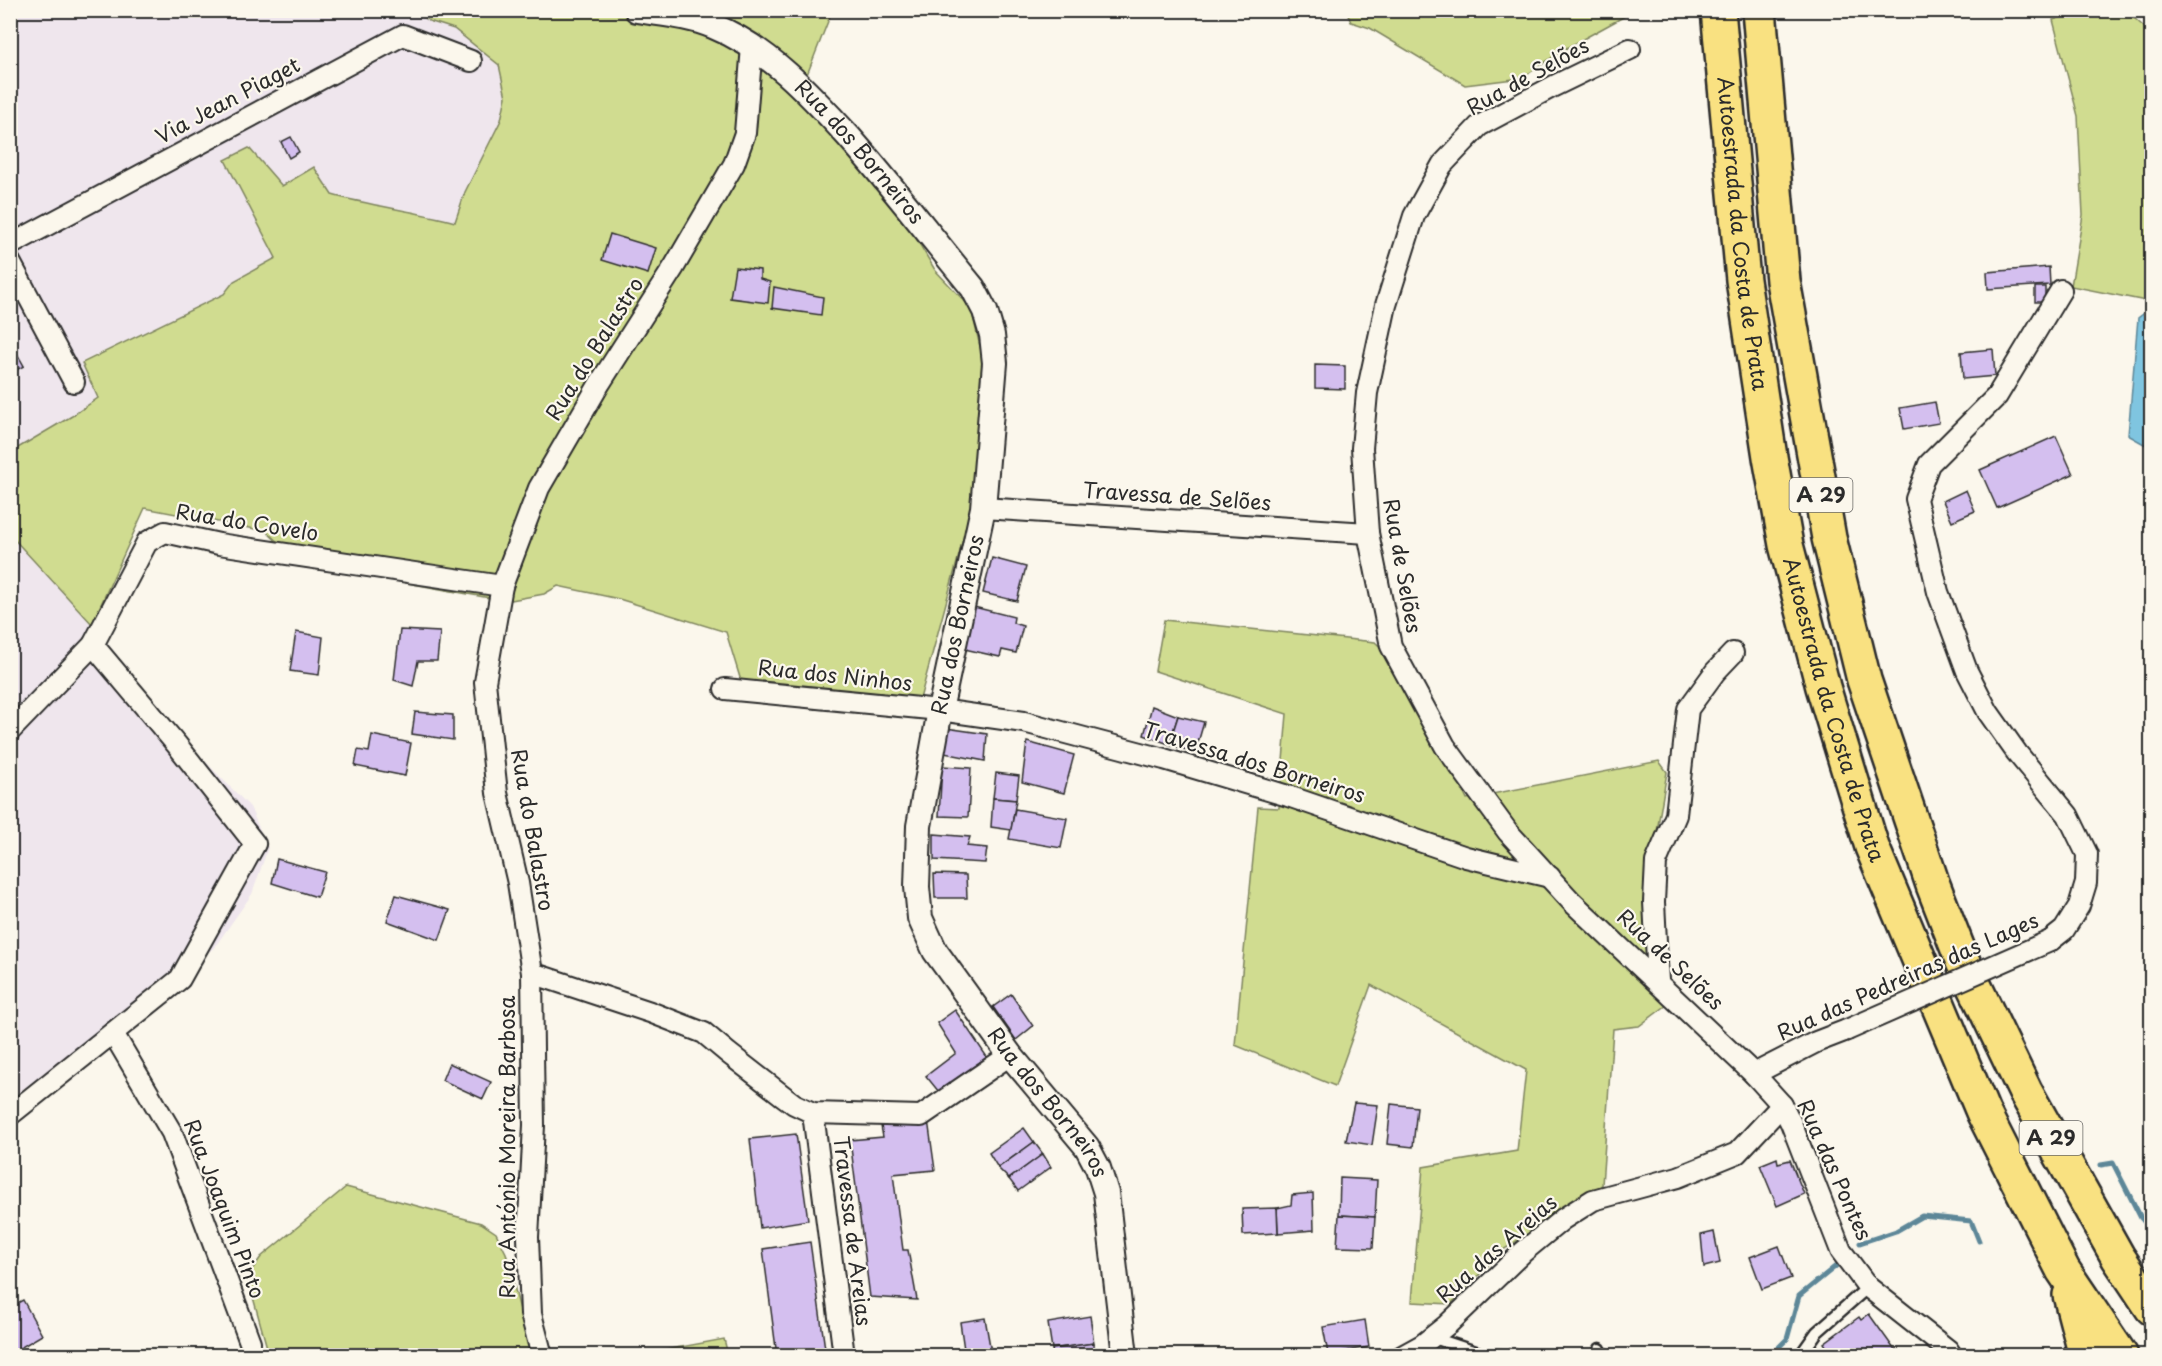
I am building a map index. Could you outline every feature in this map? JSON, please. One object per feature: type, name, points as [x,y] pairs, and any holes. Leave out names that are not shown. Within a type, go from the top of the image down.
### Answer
[{"type":"highway","name":"Autoestrada da Costa de Prata","points":[[1718,10],[1743,280],[1770,457],[1786,545],[1823,687],[1872,847],[1983,1112],[2063,1270],[2121,1356]]},
{"type":"highway","name":"Autoestrada da Costa de Prata","points":[[1759,10],[1783,281],[1829,538],[1864,680],[1933,885],[1963,962],[2025,1091],[2118,1257],[2151,1308]]},
{"type":"highway","points":[[2063,1270],[2086,1356]]},
{"type":"street","name":"Rua dos Borneiros","points":[[637,10],[711,25],[752,46],[796,82],[873,165],[973,288],[986,310],[995,363],[983,508],[940,710],[919,826],[917,887],[920,918],[935,951],[1010,1055],[1087,1147],[1098,1168],[1106,1193],[1125,1356]]},
{"type":"street","name":"Via Jean Piaget","points":[[10,245],[403,35],[471,61]]},
{"type":"street","name":"Rua do Balastro","points":[[532,973],[518,883],[497,793],[485,682],[502,586],[539,488],[600,383],[674,267],[734,164],[745,134],[752,46]]},
{"type":"street","name":"Rua de Selões","points":[[1630,50],[1554,86],[1479,126],[1442,165],[1414,216],[1386,305],[1367,393],[1362,448],[1368,533],[1391,646],[1445,746],[1508,832],[1572,902],[1754,1074]]},
{"type":"street","points":[[10,262],[74,382]]},
{"type":"street","name":"Rua das Pedreiras das Lages","points":[[1754,1074],[1816,1042],[2050,941],[2064,930],[2079,906],[2086,883],[2087,854],[2068,815],[2017,753],[1988,712],[1967,671],[1938,592],[1916,499],[1929,465],[1997,396],[2061,290]]},
{"type":"street","name":"Travessa de Selões","points":[[983,508],[1368,533]]},
{"type":"street","name":"Rua do Covelo","points":[[10,731],[93,645],[147,542],[165,532],[219,544],[502,586]]},
{"type":"street","points":[[10,1115],[180,979],[255,844],[177,745],[93,645]]},
{"type":"street","points":[[1658,981],[1654,902],[1656,862],[1676,815],[1688,709],[1715,672],[1733,653]]},
{"type":"street","name":"Rua dos Ninhos","points":[[725,689],[940,710]]},
{"type":"street","name":"Travessa dos Borneiros","points":[[940,710],[1024,722],[1164,759],[1288,796],[1466,856],[1550,877]]},
{"type":"street","points":[[532,973],[650,1012],[704,1033],[788,1099],[813,1113],[921,1116],[1010,1055]]},
{"type":"street","name":"Rua António Moreira Barbosa","points":[[532,973],[534,1125],[528,1237],[531,1314],[542,1356]]},
{"type":"street","name":"Rua Joaquim Pinto","points":[[113,1033],[172,1133],[250,1342]]},
{"type":"street","name":"Rua das Pontes","points":[[1754,1074],[1782,1105],[1791,1123],[1841,1251],[1868,1287],[1948,1350],[1952,1356]]},
{"type":"street","name":"Rua das Areias","points":[[1402,1356],[1431,1337],[1470,1304],[1523,1252],[1563,1219],[1593,1200],[1678,1177],[1737,1153],[1782,1105]]},
{"type":"street","name":"Travessa de Areias","points":[[813,1113],[844,1356]]},
{"type":"lane","points":[[1800,1356],[1817,1332],[1868,1287]]},
{"type":"lane","points":[[1431,1337],[1485,1354],[1523,1356]]},
{"type":"shaded area","points":[[11,11],[415,11],[429,21],[454,29],[499,66],[506,97],[501,120],[465,192],[455,222],[409,210],[369,205],[282,186],[225,160],[276,258],[234,281],[224,294],[82,362],[98,398],[11,452]]},
{"type":"shaded area","points":[[10,536],[92,624],[189,745],[250,807],[268,848],[252,894],[214,948],[11,1098]]},
{"type":"green space","points":[[1636,10],[1563,50],[1522,78],[1465,85],[1370,28],[1351,22],[1346,11]]},
{"type":"green space","points":[[415,11],[832,11],[801,90],[910,228],[935,270],[971,308],[985,368],[983,466],[920,699],[741,681],[726,632],[619,599],[558,586],[544,594],[506,601],[358,574],[291,555],[266,531],[145,508],[92,624],[11,536],[11,452],[98,398],[82,363],[224,294],[234,281],[276,258],[225,160],[249,148],[282,186],[314,167],[332,195],[455,222],[465,192],[501,120],[506,97],[499,65],[454,29],[429,21]]},
{"type":"green space","points":[[2079,11],[2126,11],[2151,33],[2151,302],[2071,286],[2083,215],[2078,116],[2053,20]]},
{"type":"green space","points":[[1164,620],[1375,642],[1407,672],[1467,799],[1659,761],[1667,772],[1656,837],[1667,1005],[1639,1026],[1613,1029],[1602,1185],[1503,1250],[1451,1304],[1412,1302],[1423,1167],[1517,1151],[1526,1070],[1371,985],[1335,1086],[1235,1045],[1258,807],[1279,808],[1287,714],[1155,671]]},
{"type":"green space","points":[[346,1187],[481,1223],[496,1233],[506,1253],[531,1355],[269,1355],[251,1290],[251,1271],[261,1257]]},
{"type":"green space","points":[[724,1339],[728,1355],[638,1355]]},
{"type":"water","points":[[2151,308],[2151,448],[2128,435],[2138,318]]},
{"type":"building","points":[[291,137],[299,152],[289,158],[281,142]]},
{"type":"building","points":[[610,234],[656,248],[648,274],[602,260]]},
{"type":"building","points":[[735,267],[760,270],[760,279],[770,282],[768,303],[730,298]]},
{"type":"building","points":[[2049,267],[2050,285],[1988,289],[1987,272]]},
{"type":"building","points":[[774,287],[823,297],[821,315],[772,308]]},
{"type":"building","points":[[2035,287],[2045,287],[2045,302],[2035,302]]},
{"type":"building","points":[[10,341],[24,366],[10,373]]},
{"type":"building","points":[[1993,349],[1995,376],[1963,379],[1961,352]]},
{"type":"building","points":[[1315,365],[1345,366],[1345,389],[1315,388]]},
{"type":"building","points":[[1935,402],[1939,423],[1904,429],[1900,408]]},
{"type":"building","points":[[2056,436],[2073,474],[1997,508],[1980,470]]},
{"type":"building","points":[[1966,490],[1975,511],[1952,521],[1943,501]]},
{"type":"building","points":[[992,558],[1026,567],[1017,601],[983,593]]},
{"type":"building","points":[[970,606],[1014,617],[1013,623],[1023,626],[1016,653],[1002,650],[1000,657],[960,648]]},
{"type":"building","points":[[400,630],[440,632],[437,661],[418,661],[413,686],[394,680]]},
{"type":"building","points":[[296,632],[323,637],[319,675],[290,671]]},
{"type":"building","points":[[1152,706],[1178,716],[1169,744],[1144,735]]},
{"type":"building","points":[[415,712],[453,715],[453,740],[412,734]]},
{"type":"building","points":[[1178,716],[1204,722],[1195,753],[1169,744]]},
{"type":"building","points":[[946,728],[987,734],[985,761],[944,753]]},
{"type":"building","points":[[372,735],[411,743],[405,776],[355,766],[358,750],[369,752]]},
{"type":"building","points":[[1027,742],[1074,755],[1064,793],[1022,782]]},
{"type":"building","points":[[942,766],[971,768],[968,817],[939,816]]},
{"type":"building","points":[[996,773],[1019,776],[1016,800],[993,798]]},
{"type":"building","points":[[993,798],[1016,800],[1011,830],[991,827]]},
{"type":"building","points":[[1015,809],[1067,818],[1061,848],[1009,839]]},
{"type":"building","points":[[934,834],[970,837],[967,846],[987,848],[985,863],[934,860]]},
{"type":"building","points":[[277,859],[325,872],[317,897],[272,883]]},
{"type":"building","points":[[934,874],[966,875],[967,898],[935,898]]},
{"type":"building","points":[[396,895],[450,910],[439,940],[387,921]]},
{"type":"building","points":[[1011,994],[1033,1026],[1016,1040],[993,1007]]},
{"type":"building","points":[[955,1010],[987,1057],[939,1092],[926,1076],[956,1053],[937,1023]]},
{"type":"building","points":[[449,1063],[491,1082],[483,1099],[442,1080]]},
{"type":"building","points":[[1354,1103],[1378,1105],[1372,1145],[1346,1141]]},
{"type":"building","points":[[1391,1104],[1417,1107],[1413,1147],[1387,1144]]},
{"type":"building","points":[[928,1120],[935,1170],[893,1174],[903,1250],[908,1250],[917,1300],[870,1297],[850,1140],[883,1137],[881,1126]]},
{"type":"building","points":[[1024,1128],[1034,1142],[998,1168],[989,1153]]},
{"type":"building","points":[[796,1134],[808,1220],[760,1228],[750,1139]]},
{"type":"building","points":[[1034,1142],[1043,1154],[1009,1179],[998,1168]]},
{"type":"building","points":[[1043,1154],[1051,1167],[1018,1191],[1009,1179]]},
{"type":"building","points":[[1777,1158],[1778,1163],[1790,1160],[1804,1194],[1777,1206],[1760,1165]]},
{"type":"building","points":[[1340,1178],[1377,1180],[1375,1217],[1339,1215]]},
{"type":"building","points":[[1313,1193],[1314,1230],[1278,1233],[1277,1208],[1291,1205],[1292,1195]]},
{"type":"building","points":[[1277,1208],[1278,1233],[1243,1235],[1242,1209]]},
{"type":"building","points":[[1339,1215],[1375,1217],[1373,1248],[1337,1247]]},
{"type":"building","points":[[1714,1232],[1720,1263],[1704,1267],[1701,1235]]},
{"type":"building","points":[[810,1242],[826,1356],[777,1356],[763,1249]]},
{"type":"building","points":[[1779,1246],[1791,1278],[1762,1289],[1750,1257]]},
{"type":"building","points":[[23,1300],[42,1335],[10,1354],[10,1307]]},
{"type":"building","points":[[1869,1314],[1899,1356],[1833,1356],[1824,1343],[1859,1317],[1861,1320]]},
{"type":"building","points":[[1090,1316],[1094,1343],[1052,1349],[1048,1323]]},
{"type":"building","points":[[985,1318],[991,1352],[965,1356],[960,1322]]},
{"type":"building","points":[[1365,1320],[1369,1347],[1328,1354],[1323,1327]]},
{"type":"building","points":[[1094,1343],[1095,1356],[1053,1356],[1052,1349]]},
{"type":"waterway","points":[[2101,1165],[2113,1163],[2141,1218],[2152,1231]]},
{"type":"waterway","points":[[1860,1243],[1896,1231],[1922,1216],[1971,1221],[1979,1241]]},
{"type":"waterway","points":[[1770,1356],[1787,1339],[1799,1296],[1836,1266]]}]
